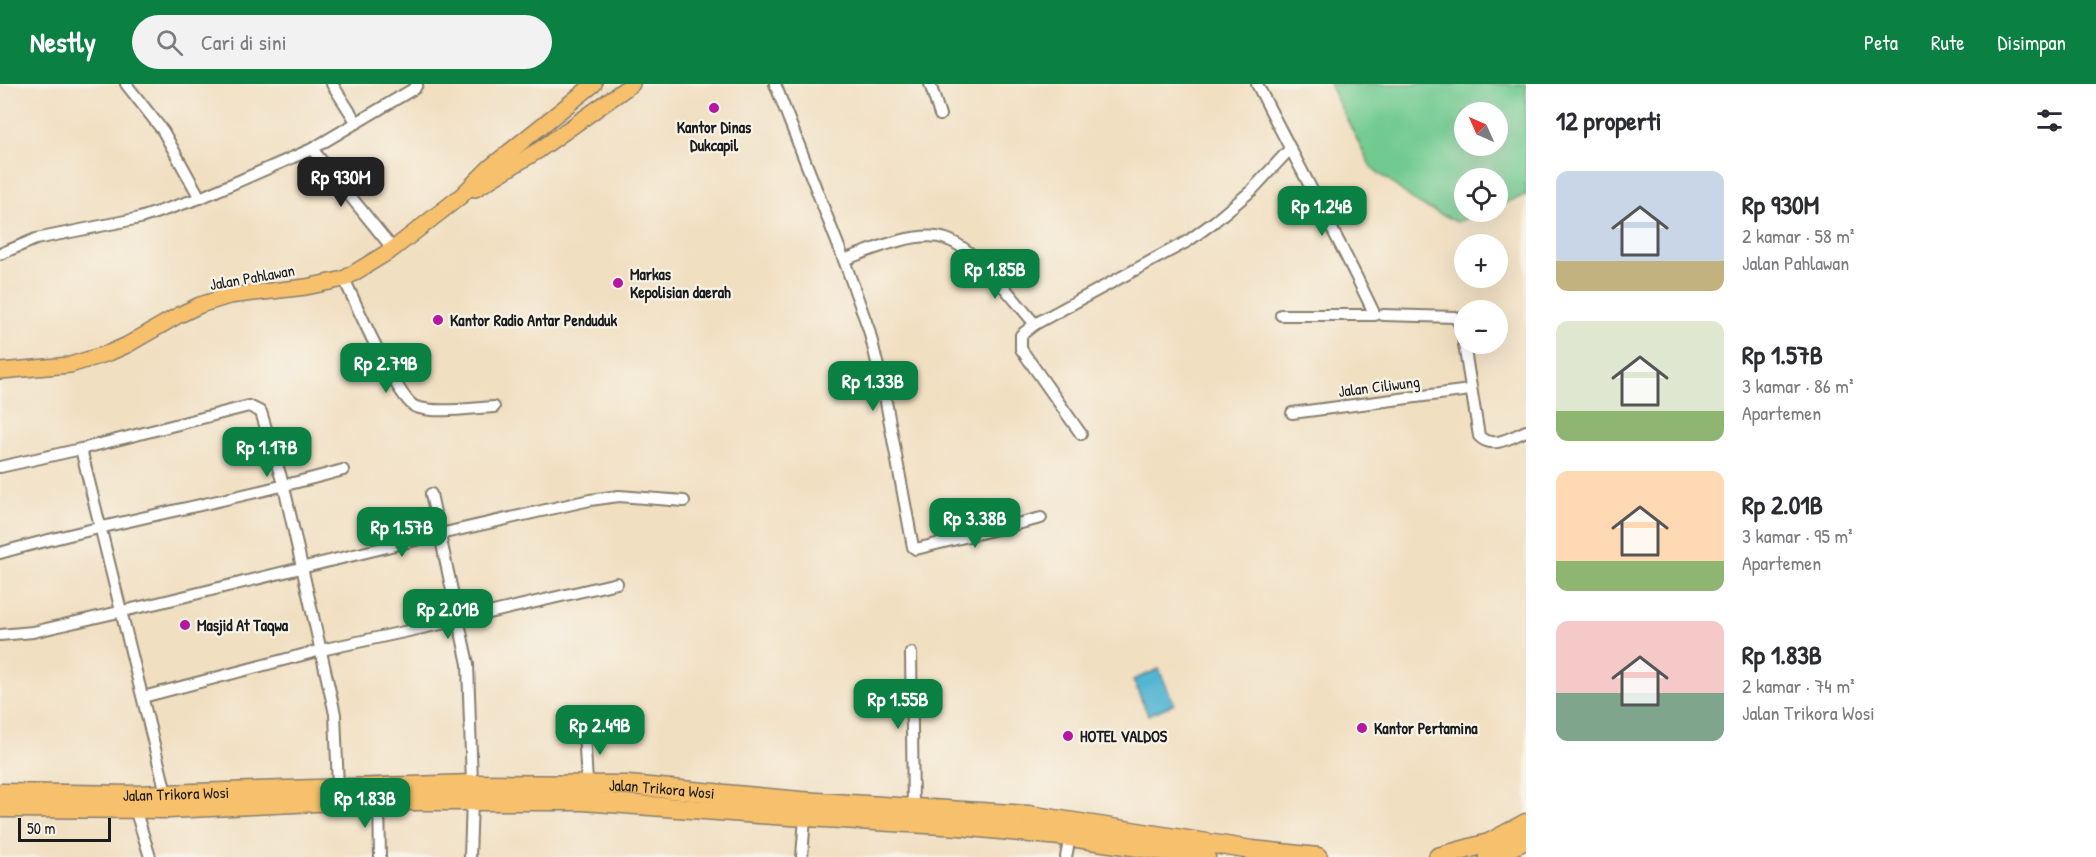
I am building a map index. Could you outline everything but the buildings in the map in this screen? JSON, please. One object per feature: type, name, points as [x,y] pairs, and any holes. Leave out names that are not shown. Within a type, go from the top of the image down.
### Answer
[{"type":"highway","name":"Jalan Trikora Wosi","points":[[0,808],[135,808],[379,801],[587,783],[628,785],[774,807],[805,817],[960,826],[1070,837],[1206,857]]},
{"type":"highway","name":"Jalan Trikora Wosi","points":[[0,793],[134,795],[338,787],[605,802],[774,807],[914,807],[1029,815],[1252,850],[1318,857]]},
{"type":"highway","points":[[1438,857],[1489,843],[1526,824]]},
{"type":"highway","points":[[1488,857],[1526,840]]},
{"type":"main road","name":"Jalan Pahlawan","points":[[0,371],[70,365],[109,353],[200,305],[229,296],[344,279],[393,249],[461,196],[489,168],[594,84]]},
{"type":"main road","name":"Jalan Pahlawan","points":[[461,196],[539,150],[633,84]]},
{"type":"street","points":[[126,84],[163,131],[200,198]]},
{"type":"street","points":[[332,84],[357,123]]},
{"type":"street","points":[[0,254],[36,239],[140,218],[200,198],[312,149],[415,88],[417,84]]},
{"type":"street","points":[[775,84],[869,330],[884,391],[913,547],[916,549],[1041,518]]},
{"type":"street","points":[[930,84],[940,115]]},
{"type":"street","points":[[1257,84],[1341,242],[1376,315],[1281,315]]},
{"type":"street","points":[[312,149],[393,249]]},
{"type":"street","points":[[1081,434],[1021,349],[1021,336],[1035,324],[1188,241],[1251,191],[1290,149]]},
{"type":"street","points":[[844,260],[919,237],[946,238],[974,256],[1035,324]]},
{"type":"street","points":[[344,279],[389,371],[405,398],[413,406],[428,410],[494,407]]},
{"type":"street","points":[[1383,315],[1455,317],[1461,326],[1476,425],[1482,440],[1496,443],[1526,431]]},
{"type":"street","name":"Jalan Ciliwung","points":[[1292,413],[1470,390]]},
{"type":"street","points":[[0,467],[81,449],[249,405],[258,410],[264,417],[284,486],[335,714],[338,787]]},
{"type":"street","points":[[81,449],[166,793]]},
{"type":"street","points":[[0,553],[343,470]]},
{"type":"street","points":[[431,494],[459,620],[470,682],[472,793],[470,857]]},
{"type":"street","points":[[0,635],[33,632],[440,534],[606,497],[684,501]]},
{"type":"street","points":[[143,697],[321,650],[617,583]]},
{"type":"street","points":[[911,652],[914,807]]},
{"type":"street","points":[[584,731],[587,783]]},
{"type":"street","points":[[379,801],[380,857]]},
{"type":"street","points":[[135,808],[150,857]]},
{"type":"street","points":[[802,857],[805,817]]},
{"type":"street","points":[[1066,857],[1070,837]]},
{"type":"green space","points":[[1329,84],[1526,84],[1526,195],[1508,202],[1508,168],[1454,168],[1454,221],[1419,204],[1371,167]]},
{"type":"water","points":[[1159,669],[1174,704],[1148,715],[1133,680]]},
{"type":"place","name":"Kantor Dinas Dukcapil","points":[[714,108]]},
{"type":"place","name":"Markas Kepolisian daerah","points":[[618,283]]},
{"type":"place","name":"Kantor Radio Antar Penduduk","points":[[438,320]]},
{"type":"place","name":"Masjid At Taqwa","points":[[185,625]]},
{"type":"place","name":"Kantor Pertamina","points":[[1362,728]]},
{"type":"place","name":"HOTEL VALDOS","points":[[1068,736]]}]
